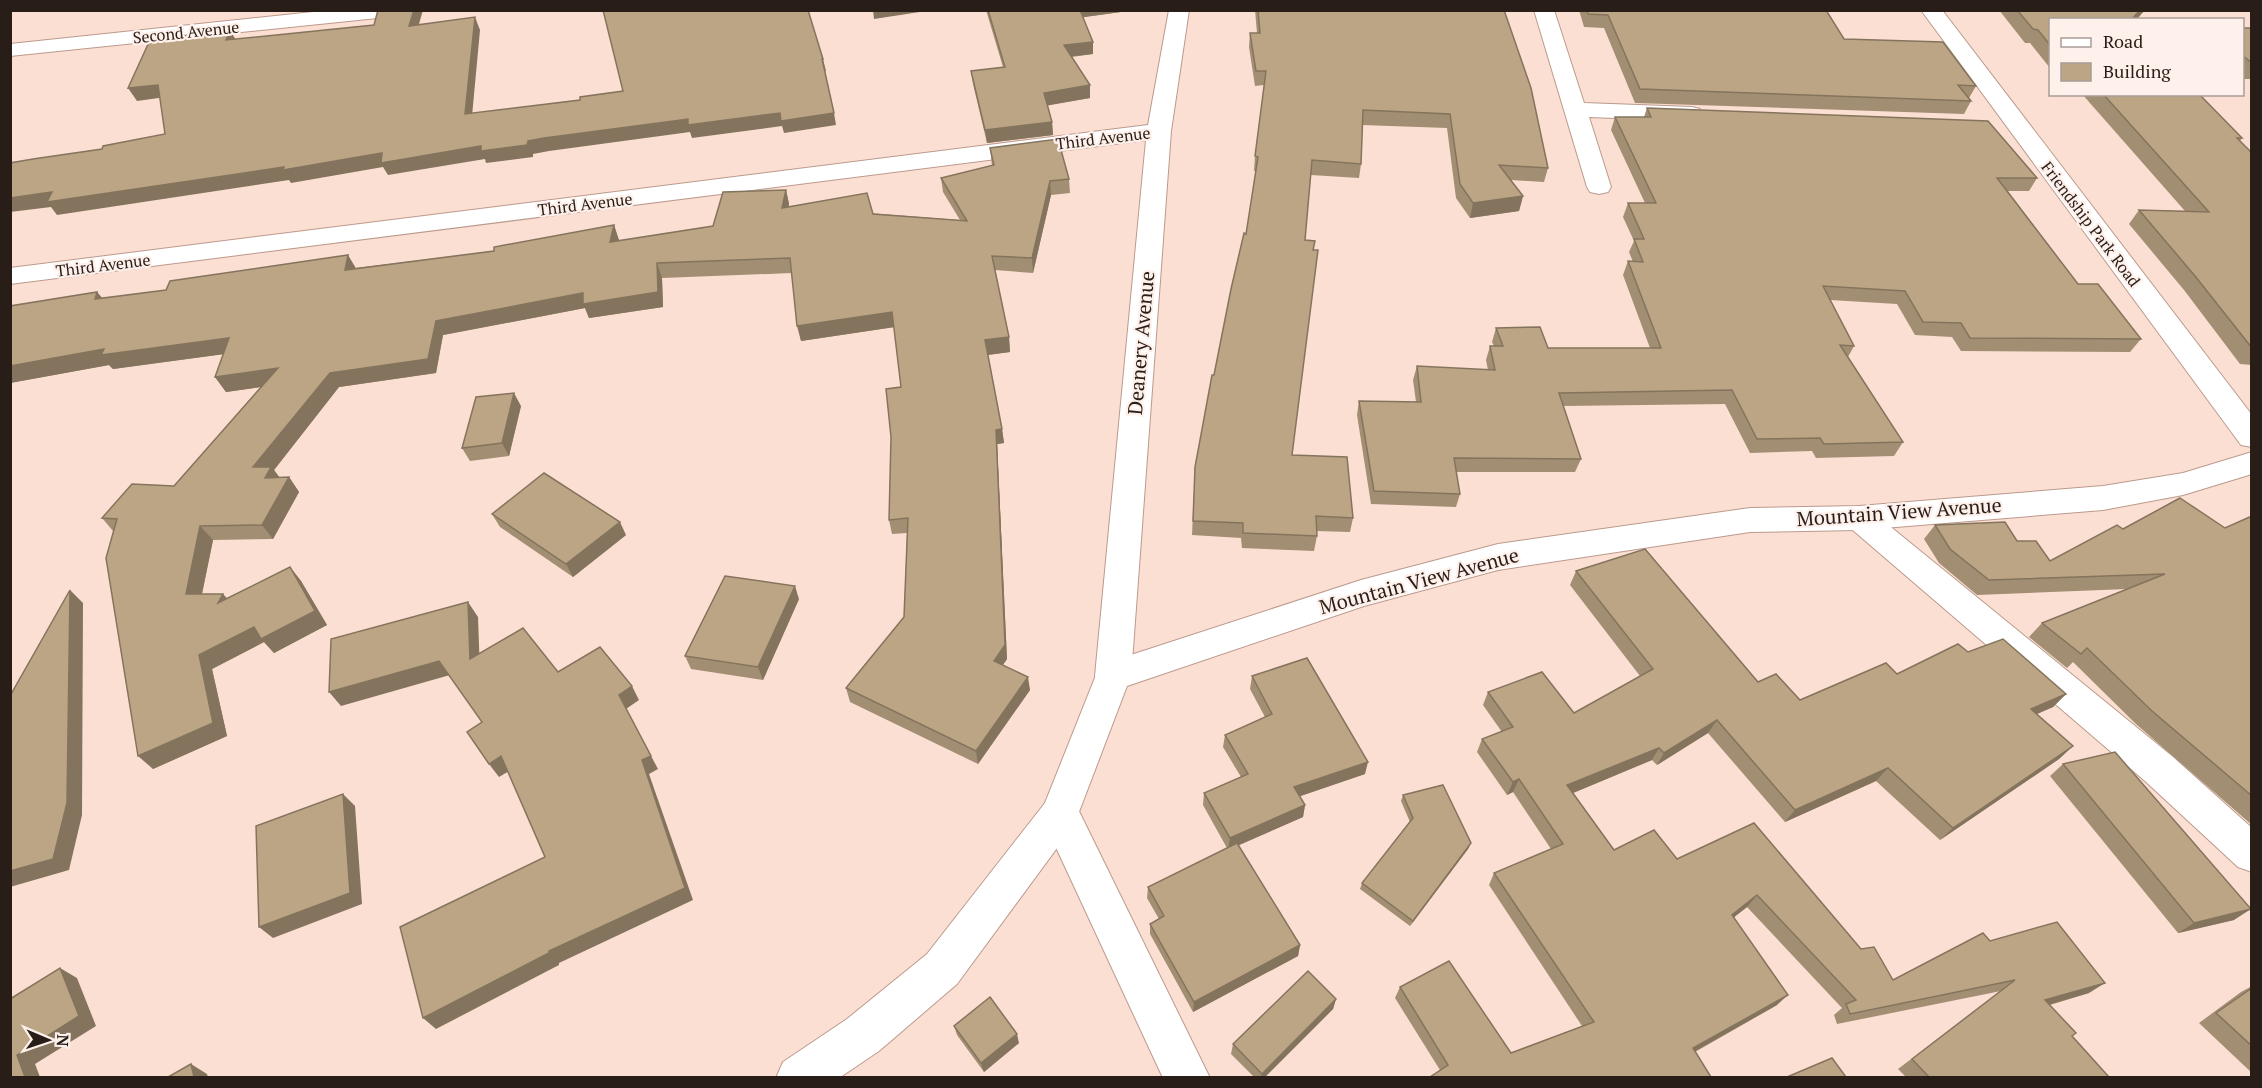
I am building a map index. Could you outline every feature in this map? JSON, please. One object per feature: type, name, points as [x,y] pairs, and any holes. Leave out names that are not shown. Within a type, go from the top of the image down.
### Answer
[{"type":"street","name":"Second Avenue","points":[[10,50],[397,10]]},
{"type":"street","name":"Deanery Avenue","points":[[1113,676],[1159,131],[1179,10]]},
{"type":"street","points":[[1544,10],[1599,187]]},
{"type":"street","name":"Friendship Park Road","points":[[1931,10],[2005,126],[2252,437]]},
{"type":"street","points":[[1575,110],[1719,115]]},
{"type":"street","name":"Third Avenue","points":[[10,276],[1159,131]]},
{"type":"street","name":"Mountain View Avenue","points":[[1113,676],[1361,593],[1498,557],[1750,520],[1859,518],[2103,498],[2183,484],[2252,464]]},
{"type":"street","points":[[1859,518],[2159,770],[2252,854]]},
{"type":"street","points":[[799,1077],[862,1035],[942,969],[1060,813],[1113,676]]},
{"type":"street","points":[[1060,813],[1187,1077]]},
{"type":"building","points":[[378,10],[414,10],[409,26],[475,17],[465,114],[580,100],[580,97],[623,91],[603,10],[808,10],[823,59],[834,113],[781,121],[780,113],[688,125],[688,119],[544,138],[528,141],[527,145],[481,151],[481,146],[381,163],[382,153],[283,170],[284,167],[47,202],[52,192],[10,198],[10,163],[102,149],[103,146],[165,134],[158,85],[128,88],[150,40],[230,30],[226,40],[374,25]]},
{"type":"building","points":[[988,10],[1080,10],[1093,42],[1064,45],[1090,85],[1044,93],[1052,122],[985,130],[971,71],[1005,67]]},
{"type":"building","points":[[1258,10],[1504,10],[1531,88],[1548,168],[1499,165],[1523,196],[1473,203],[1460,184],[1450,114],[1363,110],[1361,164],[1312,160],[1305,240],[1315,241],[1313,250],[1318,250],[1292,455],[1347,457],[1353,518],[1316,516],[1317,536],[1243,533],[1243,523],[1193,521],[1195,467],[1212,375],[1214,375],[1244,233],[1246,234],[1258,157],[1255,156],[1266,71],[1256,71],[1250,33],[1260,33]]},
{"type":"building","points":[[1587,10],[1826,10],[1844,39],[1943,42],[1976,86],[1958,85],[1971,101],[1640,89],[1608,15],[1588,14]]},
{"type":"building","points":[[2017,10],[2140,10],[2133,18],[2049,18],[2049,44],[2038,30],[2033,29]]},
{"type":"building","points":[[2244,28],[2252,28],[2252,63],[2244,57]]},
{"type":"building","points":[[2105,96],[2201,96],[2242,138],[2237,138],[2252,153],[2252,348],[2139,210],[2209,212]]},
{"type":"building","points":[[1647,108],[1988,121],[2037,178],[1997,178],[2078,284],[2098,284],[2141,339],[1970,338],[1961,323],[1923,322],[1905,291],[1823,286],[1854,346],[1840,345],[1903,442],[1824,444],[1820,438],[1757,439],[1732,390],[1559,393],[1581,459],[1454,458],[1460,494],[1374,491],[1359,401],[1421,402],[1417,366],[1495,370],[1490,346],[1503,346],[1496,328],[1540,327],[1548,348],[1661,348],[1628,261],[1643,262],[1634,239],[1644,239],[1628,203],[1656,203],[1615,117],[1651,117]]},
{"type":"building","points":[[1058,139],[1069,179],[1050,181],[1032,258],[992,256],[1009,337],[985,340],[1002,429],[996,430],[1005,645],[994,661],[1028,677],[976,751],[846,688],[904,617],[908,518],[889,520],[891,437],[886,389],[901,387],[892,312],[797,326],[790,258],[657,263],[658,292],[583,304],[583,293],[436,321],[428,359],[330,373],[253,467],[271,467],[265,478],[289,477],[262,525],[200,526],[186,594],[223,594],[218,603],[290,567],[315,611],[261,639],[254,627],[199,655],[213,723],[138,756],[106,558],[117,519],[102,518],[132,484],[174,486],[278,368],[215,377],[229,338],[101,355],[104,349],[10,366],[10,306],[97,292],[95,299],[166,290],[170,281],[348,255],[345,270],[494,251],[494,247],[614,225],[610,242],[713,226],[723,192],[786,190],[782,208],[867,193],[873,214],[967,221],[941,178],[994,165],[990,148]]},
{"type":"building","points":[[514,393],[502,443],[462,448],[476,397]]},
{"type":"building","points":[[544,473],[620,522],[566,564],[492,514]]},
{"type":"building","points":[[2180,498],[2225,528],[2252,516],[2252,796],[2152,711],[2087,648],[2081,654],[2042,623],[2165,574],[1989,580],[1950,549],[1935,525],[2005,522],[2017,541],[2036,541],[2050,561],[2117,525],[2123,529]]},
{"type":"building","points":[[1645,549],[1758,682],[1776,674],[1800,700],[1886,663],[1897,674],[1958,644],[1968,652],[2003,639],[2066,694],[2031,709],[2073,746],[1953,828],[1888,768],[1795,810],[1717,720],[1664,753],[1659,748],[1567,785],[1614,850],[1654,830],[1677,859],[1754,823],[1861,949],[1874,947],[1893,980],[1983,933],[1990,941],[2057,922],[2105,983],[2045,1000],[2076,1033],[2072,1036],[2109,1077],[1929,1077],[1912,1059],[2015,980],[1850,1014],[1846,1004],[1856,1000],[1757,895],[1732,915],[1788,995],[1693,1048],[1711,1077],[1430,1077],[1448,1065],[1400,987],[1449,961],[1511,1053],[1594,1022],[1494,873],[1563,844],[1519,779],[1513,782],[1482,739],[1513,727],[1488,692],[1542,672],[1574,713],[1653,669],[1576,571]]},
{"type":"building","points":[[725,576],[795,586],[758,667],[685,656]]},
{"type":"building","points":[[70,590],[67,803],[53,859],[10,871],[10,696]]},
{"type":"building","points":[[468,602],[470,659],[523,628],[558,672],[600,647],[632,686],[619,695],[651,756],[642,760],[685,888],[549,951],[423,1018],[400,927],[545,857],[501,756],[489,764],[467,732],[482,722],[439,661],[329,692],[331,639]]},
{"type":"building","points":[[1307,658],[1368,762],[1294,787],[1305,805],[1230,838],[1204,793],[1248,774],[1225,735],[1272,714],[1252,676]]},
{"type":"building","points":[[2115,752],[2251,909],[2194,923],[2063,764]]},
{"type":"building","points":[[1443,785],[1471,843],[1413,921],[1362,883],[1413,818],[1403,795]]},
{"type":"building","points":[[343,794],[350,893],[259,927],[256,826]]},
{"type":"building","points":[[1237,843],[1300,945],[1194,1002],[1150,924],[1164,916],[1148,887]]},
{"type":"building","points":[[60,968],[79,1016],[17,1055],[25,1077],[10,1077],[10,999]]},
{"type":"building","points":[[1308,971],[1336,999],[1262,1074],[1233,1044]]},
{"type":"building","points":[[2252,988],[2252,1046],[2216,1013]]},
{"type":"building","points":[[990,997],[1017,1034],[981,1063],[954,1026]]},
{"type":"building","points":[[1832,1058],[1846,1077],[1787,1077]]},
{"type":"building","points":[[191,1064],[194,1077],[168,1077]]}]
